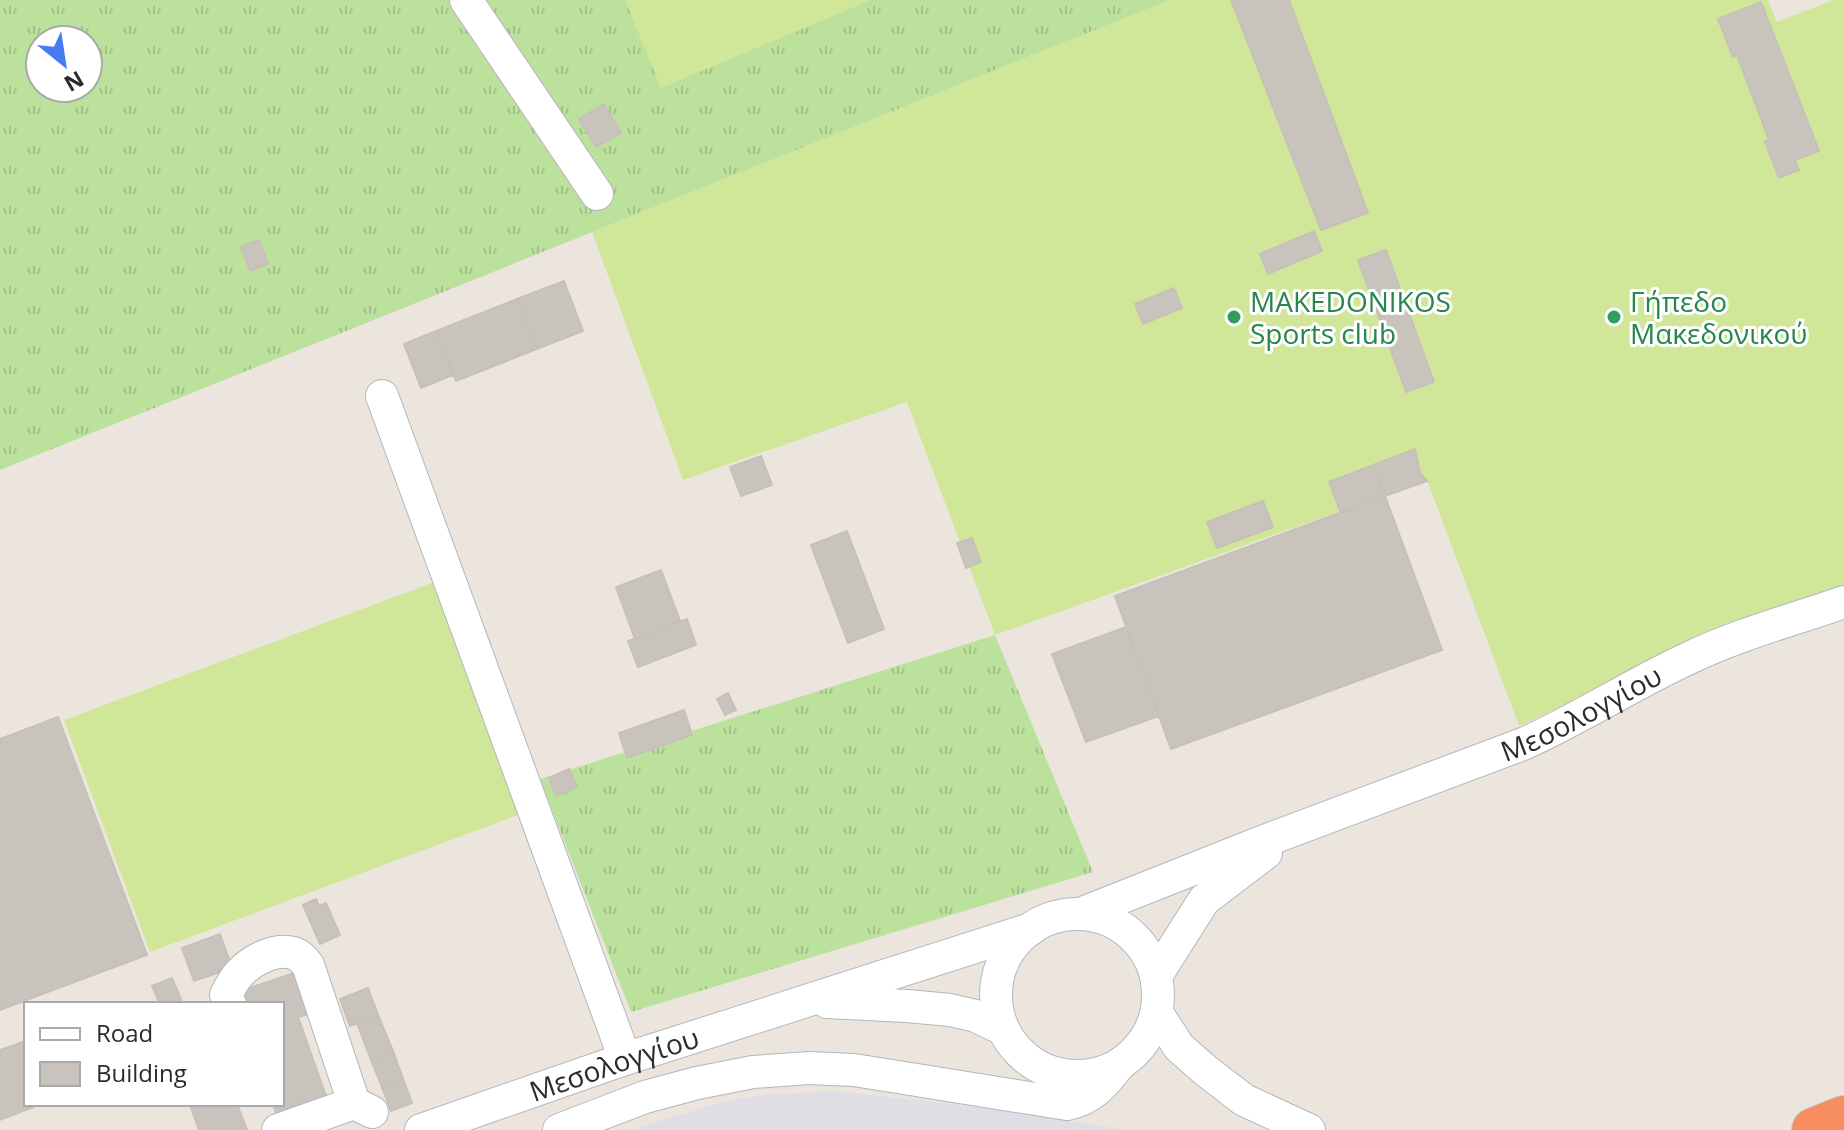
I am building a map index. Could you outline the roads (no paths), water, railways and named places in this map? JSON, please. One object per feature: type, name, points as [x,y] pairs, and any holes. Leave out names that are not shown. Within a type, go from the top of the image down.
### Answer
[{"type":"highway","points":[[1814,1130],[1844,1118]]},
{"type":"street","points":[[466,0],[597,194]]},
{"type":"street","points":[[382,396],[625,1059]]},
{"type":"street","name":"Μεσολογγίου","points":[[1080,914],[1531,740],[1688,658],[1844,602]]},
{"type":"street","name":"Μεσολογγίου","points":[[1156,976],[1204,900],[1256,860],[1316,822]]},
{"type":"street","points":[[559,1130],[645,1097],[697,1083],[753,1072],[809,1068],[854,1070],[1067,1104],[1080,1101],[1094,1094],[1149,1034],[1157,1013],[1158,994],[1156,976],[1146,952],[1128,932],[1106,920],[1080,914],[1054,918],[1031,929],[1010,947],[997,988],[997,1008],[1003,1029],[1015,1048],[1032,1063],[1052,1073],[1074,1077],[1097,1074],[1118,1066]]},
{"type":"street","name":"Μεσολογγίου","points":[[421,1130],[625,1059],[1031,929]]},
{"type":"street","points":[[229,1002],[226,995],[241,971],[252,962],[278,953],[292,952],[301,957],[308,965],[363,1108],[276,1130],[265,1106]]},
{"type":"street","name":"Μεσολογγίου","points":[[807,1001],[950,1010],[976,1016],[1003,1029]]},
{"type":"street","points":[[1157,1013],[1179,1047],[1205,1070],[1244,1100],[1309,1130]]},
{"type":"place","name":"MAKEDONIKOS Sports club","points":[[1234,317]]},
{"type":"place","name":"Γήπεδο Μακεδονικού","points":[[1614,317]]}]
